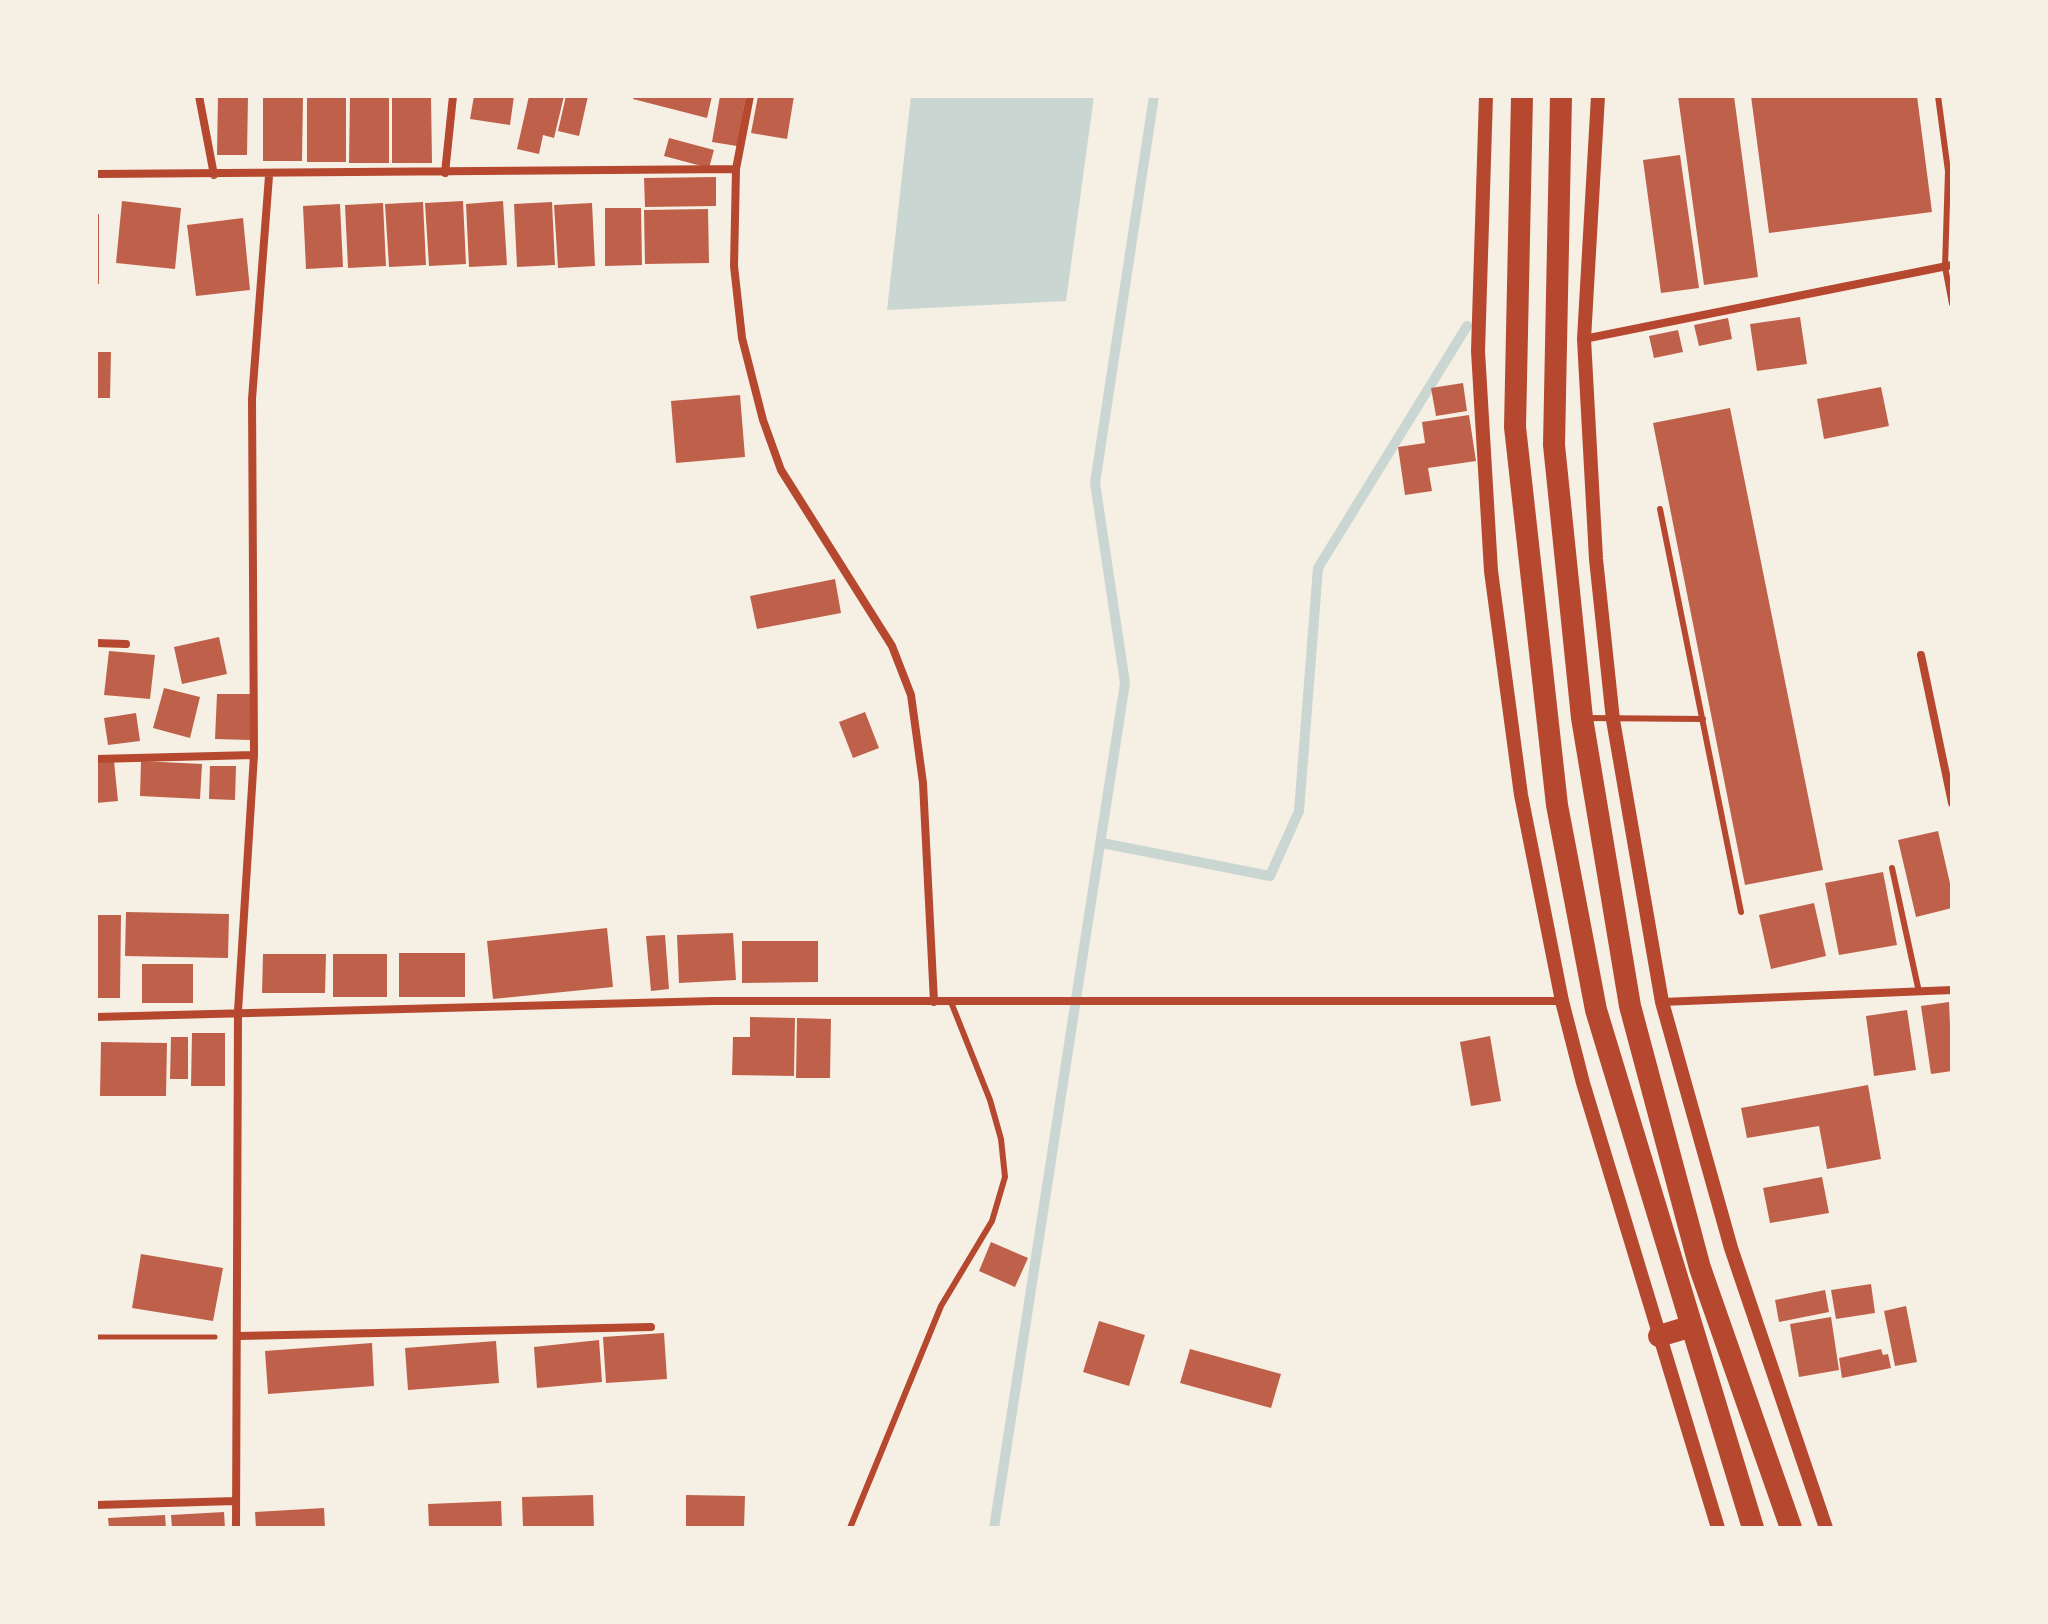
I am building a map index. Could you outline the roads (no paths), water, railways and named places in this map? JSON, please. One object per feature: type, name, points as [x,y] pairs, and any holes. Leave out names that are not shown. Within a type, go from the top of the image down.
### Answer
[{"type":"highway","points":[[1522,96],[1515,427],[1557,805],[1596,1010],[1689,1327],[1753,1528]]},
{"type":"highway","points":[[1561,96],[1554,445],[1582,718],[1630,1006],[1700,1268],[1791,1528]]},
{"type":"highway","points":[[1659,1336],[1689,1327]]},
{"type":"street","points":[[199,96],[214,175]]},
{"type":"street","points":[[445,173],[453,96]]},
{"type":"street","points":[[750,96],[736,169],[734,266],[742,338],[763,420],[781,470],[892,646],[911,695],[923,783],[934,1002]]},
{"type":"street","points":[[1486,96],[1478,351],[1491,571],[1521,795],[1562,1001],[1718,1528]]},
{"type":"street","points":[[1598,96],[1584,339],[1596,559],[1613,720],[1662,1002],[1731,1248],[1826,1528]]},
{"type":"street","points":[[96,174],[269,176],[736,169]]},
{"type":"street","points":[[236,1528],[238,1011],[254,755],[252,399],[269,176]]},
{"type":"street","points":[[1584,339],[1948,266]]},
{"type":"street","points":[[96,643],[126,644]]},
{"type":"street","points":[[1921,655],[1952,803]]},
{"type":"street","points":[[96,759],[254,755]]},
{"type":"street","points":[[1662,1002],[1952,990]]},
{"type":"street","points":[[96,1017],[713,1001],[1562,1001]]},
{"type":"street","points":[[239,1336],[651,1327]]},
{"type":"street","points":[[96,1505],[236,1501]]},
{"type":"lane","points":[[1938,96],[1948,171],[1948,266],[1952,304]]},
{"type":"lane","points":[[1660,509],[1741,912]]},
{"type":"lane","points":[[1582,718],[1703,719]]},
{"type":"lane","points":[[1892,868],[1919,992]]},
{"type":"lane","points":[[850,1528],[918,1358],[941,1306],[992,1221],[1005,1177],[1001,1139],[990,1100],[951,1002]]},
{"type":"waterway","points":[[994,1528],[1125,683],[1095,483],[1154,96]]},
{"type":"waterway","points":[[1102,843],[1270,876],[1299,811],[1318,568],[1467,326]]}]
